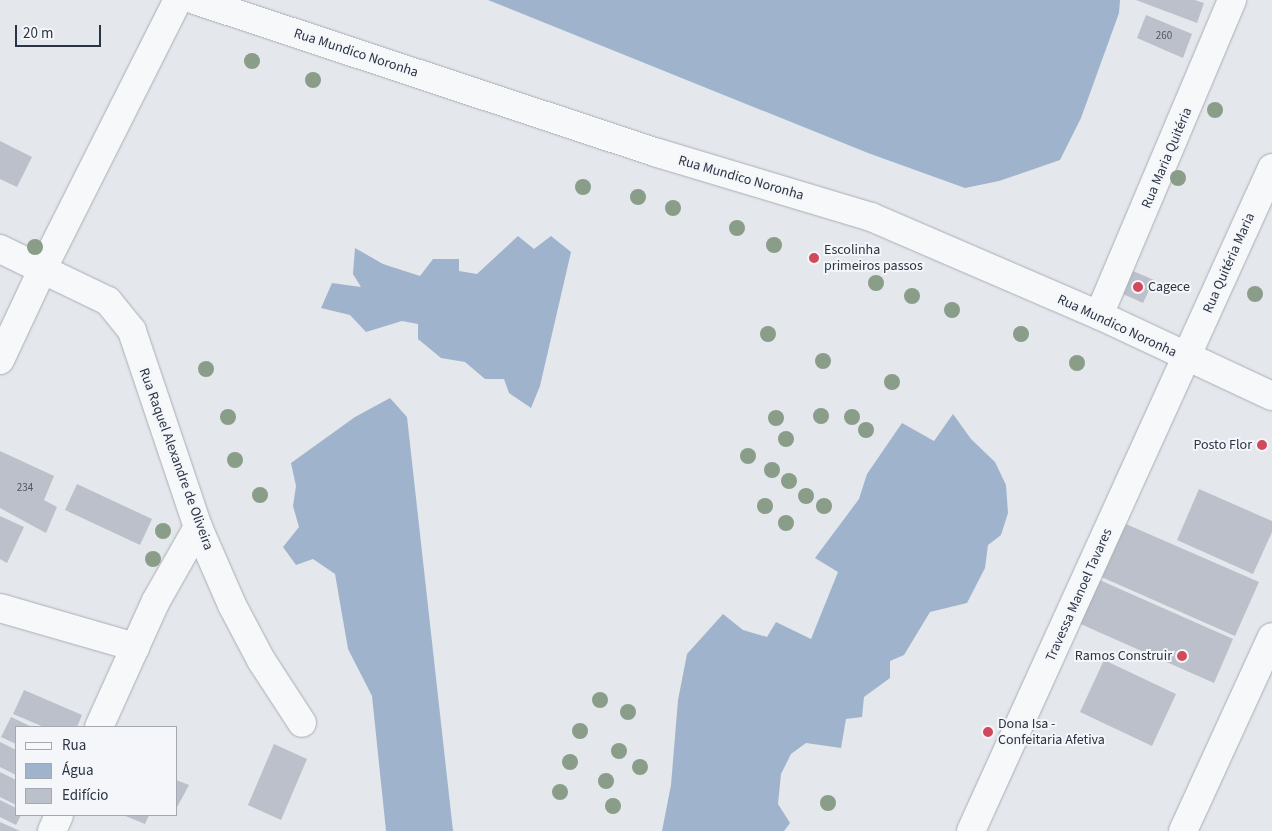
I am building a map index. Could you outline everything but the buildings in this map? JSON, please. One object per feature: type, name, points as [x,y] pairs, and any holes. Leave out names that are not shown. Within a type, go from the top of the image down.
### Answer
[{"type":"street","points":[[0,360],[42,268],[178,0]]},
{"type":"street","name":"Rua Mundico Noronha","points":[[195,0],[658,153],[854,211],[1099,315],[1186,358],[1272,396]]},
{"type":"street","name":"Rua Maria Quitéria","points":[[1099,315],[1232,0]]},
{"type":"street","name":"Rua Quitéria Maria","points":[[1186,358],[1272,168]]},
{"type":"street","name":"Rua Raquel Alexandre de Oliveira","points":[[0,249],[108,301],[132,330],[198,527],[232,605],[261,660],[302,723]]},
{"type":"street","name":"Travessa Manoel Tavares","points":[[971,831],[1186,358]]},
{"type":"street","points":[[99,726],[156,601],[198,527]]},
{"type":"street","points":[[0,608],[135,647]]},
{"type":"street","points":[[1183,831],[1272,637]]},
{"type":"street","points":[[52,831],[59,816]]},
{"type":"water","points":[[488,0],[1120,0],[1119,13],[1081,118],[1060,160],[999,181],[965,188],[868,153]]},
{"type":"water","points":[[518,236],[534,249],[551,236],[571,252],[540,386],[531,408],[509,393],[504,379],[485,379],[465,362],[441,358],[418,339],[418,324],[402,321],[366,332],[350,315],[321,308],[332,283],[361,287],[353,274],[355,248],[383,264],[420,276],[433,259],[459,259],[459,271],[477,274]]},
{"type":"water","points":[[390,398],[407,417],[453,831],[386,831],[372,696],[348,649],[335,574],[313,559],[296,565],[283,547],[299,527],[293,506],[296,486],[291,463],[355,417]]},
{"type":"water","points":[[953,414],[971,439],[995,462],[1006,485],[1008,513],[1001,535],[988,545],[985,568],[967,603],[930,612],[904,655],[890,661],[890,678],[864,697],[862,717],[846,719],[841,748],[806,743],[791,754],[781,774],[778,804],[790,823],[784,831],[662,831],[671,785],[678,700],[687,654],[723,614],[743,630],[767,637],[776,622],[811,639],[838,572],[815,558],[859,499],[867,474],[902,423],[934,441]]},
{"type":"place","name":"Escolinha primeiros passos","points":[[814,258]]},
{"type":"place","name":"Cagece","points":[[1138,287]]},
{"type":"place","name":"Posto Flor","points":[[1262,445]]},
{"type":"place","name":"Ramos Construir","points":[[1182,656]]},
{"type":"place","name":"Dona Isa - Confeitaria Afetiva","points":[[988,732]]}]
